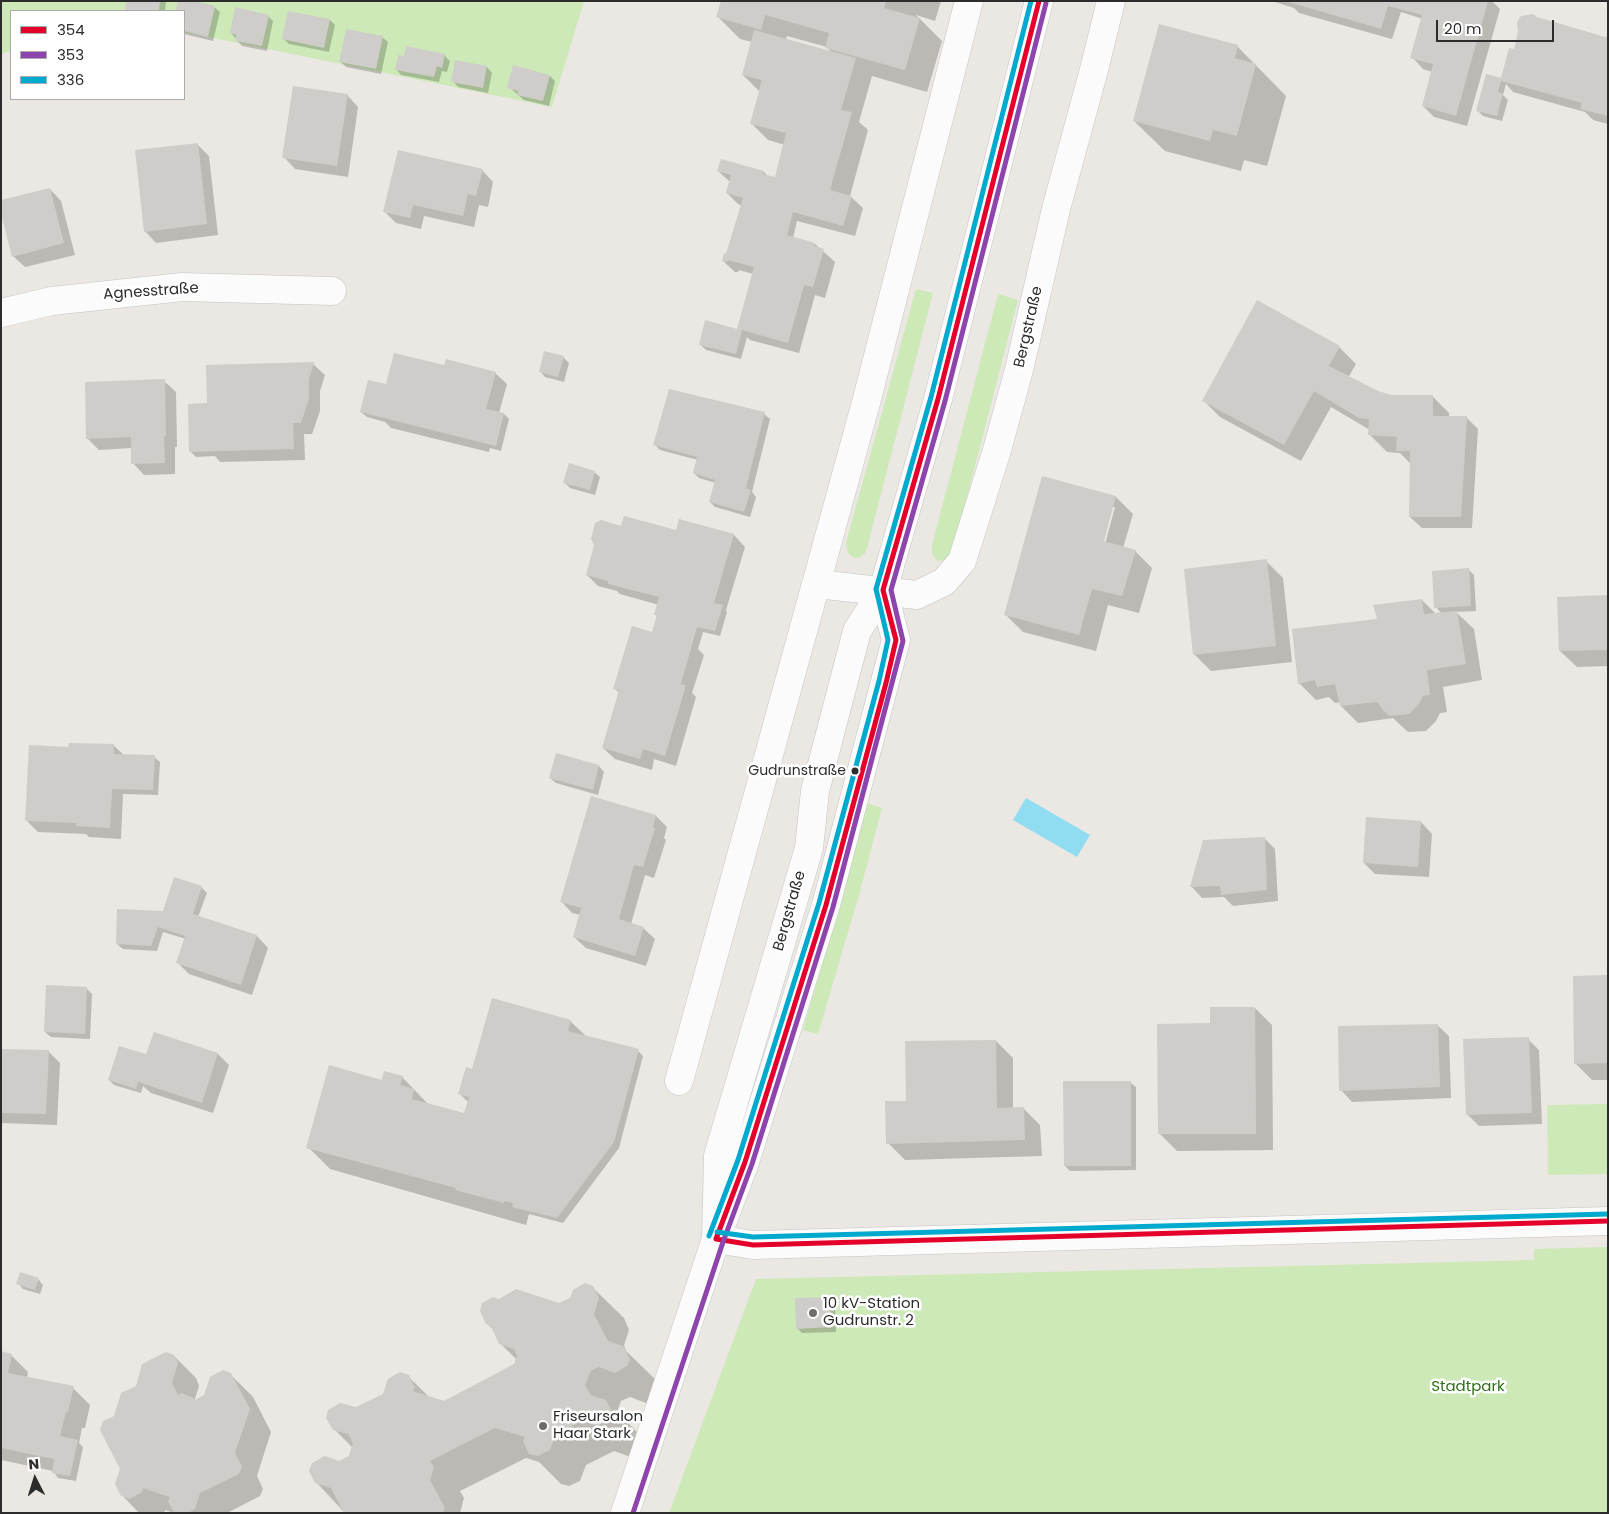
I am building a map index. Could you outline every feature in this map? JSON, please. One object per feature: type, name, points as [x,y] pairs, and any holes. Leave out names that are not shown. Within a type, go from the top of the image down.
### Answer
[{"type":"street","points":[[679,1081],[817,584],[907,247],[969,1]]},
{"type":"street","name":"Bergstraße","points":[[716,1239],[718,1156],[809,848],[815,791],[857,632],[883,590],[938,399],[1039,1]]},
{"type":"street","name":"Bergstraße","points":[[817,584],[917,595],[944,582],[962,561],[997,450],[1019,370],[1056,209],[1111,1]]},
{"type":"street","name":"Agnesstraße","points":[[1,313],[52,301],[182,287],[332,291]]},
{"type":"street","name":"Bergstraße","points":[[626,1513],[716,1239],[745,1162],[826,905],[896,640],[883,590]]},
{"type":"street","points":[[716,1239],[754,1245],[1608,1222]]},
{"type":"green space","points":[[1,1],[584,1],[552,107],[185,32],[185,10],[10,10],[10,51],[1,54]]},
{"type":"green space","points":[[916,289],[933,293],[866,552],[861,557],[854,558],[848,553],[846,543]]},
{"type":"green space","points":[[998,294],[1018,300],[953,551],[948,559],[938,561],[932,554],[932,545]]},
{"type":"green space","points":[[866,803],[882,808],[859,895],[818,1034],[803,1030]]},
{"type":"green space","points":[[1608,1104],[1608,1174],[1548,1175],[1547,1105]]},
{"type":"green space","name":"Stadtpark","points":[[1608,1247],[1608,1513],[669,1513],[756,1279],[1534,1260],[1534,1249]]},
{"type":"water","points":[[1026,798],[1090,835],[1077,857],[1013,820]]},
{"type":"building","points":[[126,1],[160,1],[159,10],[125,10]]},
{"type":"building","points":[[178,1],[194,1],[215,6],[208,37],[185,31],[185,10],[176,10]]},
{"type":"building","points":[[721,1],[886,1],[884,8],[920,18],[905,70],[825,48],[829,33],[765,15],[761,30],[716,17]]},
{"type":"building","points":[[1285,1],[1488,1],[1456,116],[1422,106],[1433,64],[1410,58],[1422,15],[1388,6],[1381,29]]},
{"type":"building","points":[[235,7],[269,15],[262,46],[235,41],[236,35],[230,33]]},
{"type":"building","points":[[288,11],[330,19],[324,48],[282,39]]},
{"type":"building","points":[[1533,14],[1537,17],[1605,37],[1608,36],[1608,116],[1580,109],[1582,103],[1501,81],[1498,92],[1503,94],[1497,116],[1476,111],[1486,74],[1501,78],[1509,48],[1514,49],[1518,32],[1517,22],[1521,16]]},
{"type":"building","points":[[1159,24],[1238,45],[1235,58],[1256,64],[1237,136],[1213,130],[1210,141],[1133,121]]},
{"type":"building","points":[[346,29],[383,36],[376,69],[339,62]]},
{"type":"building","points":[[754,30],[856,58],[841,110],[852,112],[830,190],[852,196],[843,226],[793,212],[787,235],[815,243],[814,246],[824,249],[813,287],[804,285],[788,343],[742,330],[736,354],[699,345],[705,320],[737,329],[754,267],[728,260],[727,262],[722,261],[724,253],[726,254],[743,198],[726,193],[731,175],[717,171],[721,159],[764,171],[763,174],[775,177],[786,133],[750,124],[762,80],[742,75]]},
{"type":"building","points":[[406,46],[445,54],[442,68],[437,66],[434,77],[395,70],[398,55],[404,56]]},
{"type":"building","points":[[455,60],[487,66],[483,88],[451,82]]},
{"type":"building","points":[[513,65],[550,75],[543,101],[517,95],[518,91],[507,88]]},
{"type":"building","points":[[293,86],[348,94],[337,166],[282,158]]},
{"type":"building","points":[[198,143],[207,224],[144,232],[135,150]]},
{"type":"building","points":[[398,150],[483,169],[476,196],[468,194],[463,216],[413,205],[410,218],[383,212]]},
{"type":"building","points":[[50,188],[64,243],[12,257],[1,213],[1,200]]},
{"type":"building","points":[[1257,300],[1340,346],[1329,366],[1378,391],[1392,395],[1433,395],[1433,416],[1467,416],[1461,517],[1409,517],[1410,451],[1396,451],[1397,437],[1368,435],[1369,419],[1359,418],[1314,391],[1284,445],[1202,401]]},
{"type":"building","points":[[544,351],[564,356],[558,377],[539,372]]},
{"type":"building","points":[[394,353],[444,365],[446,359],[496,372],[486,409],[504,413],[496,446],[360,412],[368,380],[386,384]]},
{"type":"building","points":[[314,362],[309,379],[309,399],[301,423],[293,423],[294,449],[189,452],[188,404],[207,403],[206,365]]},
{"type":"building","points":[[165,379],[165,463],[131,464],[131,437],[86,439],[85,382]]},
{"type":"building","points":[[669,389],[765,412],[746,488],[751,490],[744,512],[709,502],[715,480],[693,473],[697,457],[653,445]]},
{"type":"building","points":[[569,463],[595,471],[590,490],[563,483]]},
{"type":"building","points":[[1042,476],[1116,496],[1104,541],[1136,550],[1122,596],[1092,589],[1079,635],[1004,615]]},
{"type":"building","points":[[624,516],[676,530],[679,519],[734,534],[714,603],[723,605],[715,631],[697,627],[681,684],[686,685],[665,756],[643,749],[640,759],[602,748],[619,690],[613,689],[632,626],[652,632],[657,615],[654,615],[659,597],[608,584],[608,581],[586,575],[594,545],[591,539],[595,523],[601,520],[621,526]]},
{"type":"building","points":[[1267,559],[1276,646],[1193,655],[1184,569]]},
{"type":"building","points":[[1469,568],[1471,606],[1434,608],[1432,571]]},
{"type":"building","points":[[1608,595],[1608,650],[1559,651],[1557,597]]},
{"type":"building","points":[[1422,599],[1424,614],[1457,611],[1466,664],[1427,670],[1430,695],[1423,696],[1419,704],[1409,714],[1390,716],[1377,702],[1340,706],[1335,684],[1317,687],[1315,680],[1298,684],[1292,629],[1377,619],[1373,605]]},
{"type":"building","points":[[69,743],[114,744],[114,754],[155,755],[153,790],[112,789],[110,828],[76,826],[77,823],[25,821],[29,745],[68,747]]},
{"type":"building","points":[[556,753],[599,765],[593,790],[549,778]]},
{"type":"building","points":[[591,796],[656,815],[653,827],[655,828],[643,867],[634,865],[619,919],[644,927],[635,956],[573,937],[581,908],[560,902]]},
{"type":"building","points":[[1366,817],[1421,821],[1418,867],[1363,863]]},
{"type":"building","points":[[1265,837],[1267,890],[1221,895],[1220,886],[1190,887],[1203,840]]},
{"type":"building","points":[[174,877],[202,886],[193,914],[257,935],[241,985],[176,963],[185,936],[158,927],[151,946],[116,944],[117,909],[163,911]]},
{"type":"building","points":[[1608,975],[1608,1063],[1574,1064],[1573,976]]},
{"type":"building","points":[[46,985],[87,987],[85,1034],[44,1032]]},
{"type":"building","points":[[492,998],[571,1020],[568,1031],[639,1049],[614,1142],[557,1218],[512,1207],[513,1203],[504,1201],[504,1203],[455,1190],[456,1188],[306,1148],[329,1065],[382,1080],[384,1071],[403,1076],[400,1085],[414,1089],[412,1099],[464,1113],[469,1097],[458,1094],[466,1067],[472,1069]]},
{"type":"building","points":[[1210,1007],[1255,1007],[1256,1134],[1158,1134],[1157,1024],[1210,1023]]},
{"type":"building","points":[[1438,1024],[1440,1087],[1339,1091],[1338,1026]]},
{"type":"building","points":[[154,1032],[218,1053],[202,1103],[138,1082],[136,1089],[108,1080],[119,1046],[146,1054]]},
{"type":"building","points":[[1529,1037],[1532,1113],[1466,1115],[1463,1039]]},
{"type":"building","points":[[996,1040],[997,1108],[1024,1107],[1025,1140],[886,1144],[885,1101],[906,1101],[905,1041]]},
{"type":"building","points":[[1,1049],[49,1050],[46,1114],[1,1113]]},
{"type":"building","points":[[1063,1081],[1131,1081],[1131,1166],[1064,1166]]},
{"type":"building","points":[[20,1272],[39,1278],[35,1290],[16,1284]]},
{"type":"building","points":[[585,1283],[593,1286],[599,1298],[594,1314],[608,1341],[623,1346],[630,1359],[627,1366],[615,1373],[599,1367],[591,1371],[585,1385],[591,1395],[606,1400],[612,1412],[609,1421],[597,1426],[582,1421],[556,1434],[550,1450],[538,1456],[529,1454],[523,1441],[525,1437],[495,1428],[430,1461],[434,1467],[430,1480],[445,1508],[443,1513],[344,1513],[331,1488],[315,1483],[309,1471],[312,1463],[325,1456],[339,1461],[349,1456],[353,1443],[348,1434],[333,1430],[326,1418],[328,1410],[340,1403],[356,1407],[383,1394],[388,1379],[400,1372],[409,1375],[415,1388],[413,1391],[444,1401],[514,1364],[517,1356],[514,1349],[499,1344],[491,1326],[486,1324],[480,1311],[482,1303],[493,1297],[499,1299],[516,1289],[559,1303],[570,1298],[573,1290]]},
{"type":"building","name":"10 kV-Station Gudrunstr. 2","points":[[830,1297],[831,1327],[796,1329],[795,1298]]},
{"type":"building","points":[[1,1351],[12,1354],[8,1373],[74,1386],[60,1436],[78,1440],[70,1476],[52,1473],[54,1459],[1,1448]]},
{"type":"building","points":[[166,1352],[174,1355],[178,1363],[172,1382],[178,1395],[181,1393],[195,1400],[204,1395],[210,1377],[223,1370],[231,1373],[250,1409],[235,1453],[242,1466],[239,1474],[200,1493],[195,1509],[188,1513],[174,1513],[168,1501],[170,1497],[143,1488],[142,1492],[130,1499],[121,1496],[115,1484],[120,1469],[100,1430],[103,1421],[114,1416],[121,1393],[136,1386],[142,1364]]},
{"type":"transit line","name":"336","points":[[709,1236],[738,1160],[819,903],[879,681],[888,640],[876,589],[931,397],[1031,1]]},
{"type":"transit line","name":"354","points":[[716,1239],[745,1162],[826,905],[886,683],[896,640],[883,590],[938,399],[1039,1]]},
{"type":"transit line","name":"353","points":[[633,1513],[723,1242],[752,1164],[833,907],[903,641],[891,590],[945,401],[1046,3]]},
{"type":"transit line","name":"336","points":[[717,1232],[753,1237],[1608,1214]]},
{"type":"transit line","name":"354","points":[[716,1239],[753,1245],[1608,1221]]},
{"type":"place","name":"Gudrunstraße","points":[[855,771]]},
{"type":"place","name":"10 kV-Station Gudrunstr. 2","points":[[813,1313]]},
{"type":"place","name":"Friseursalon Haar Stark","points":[[543,1426]]}]
